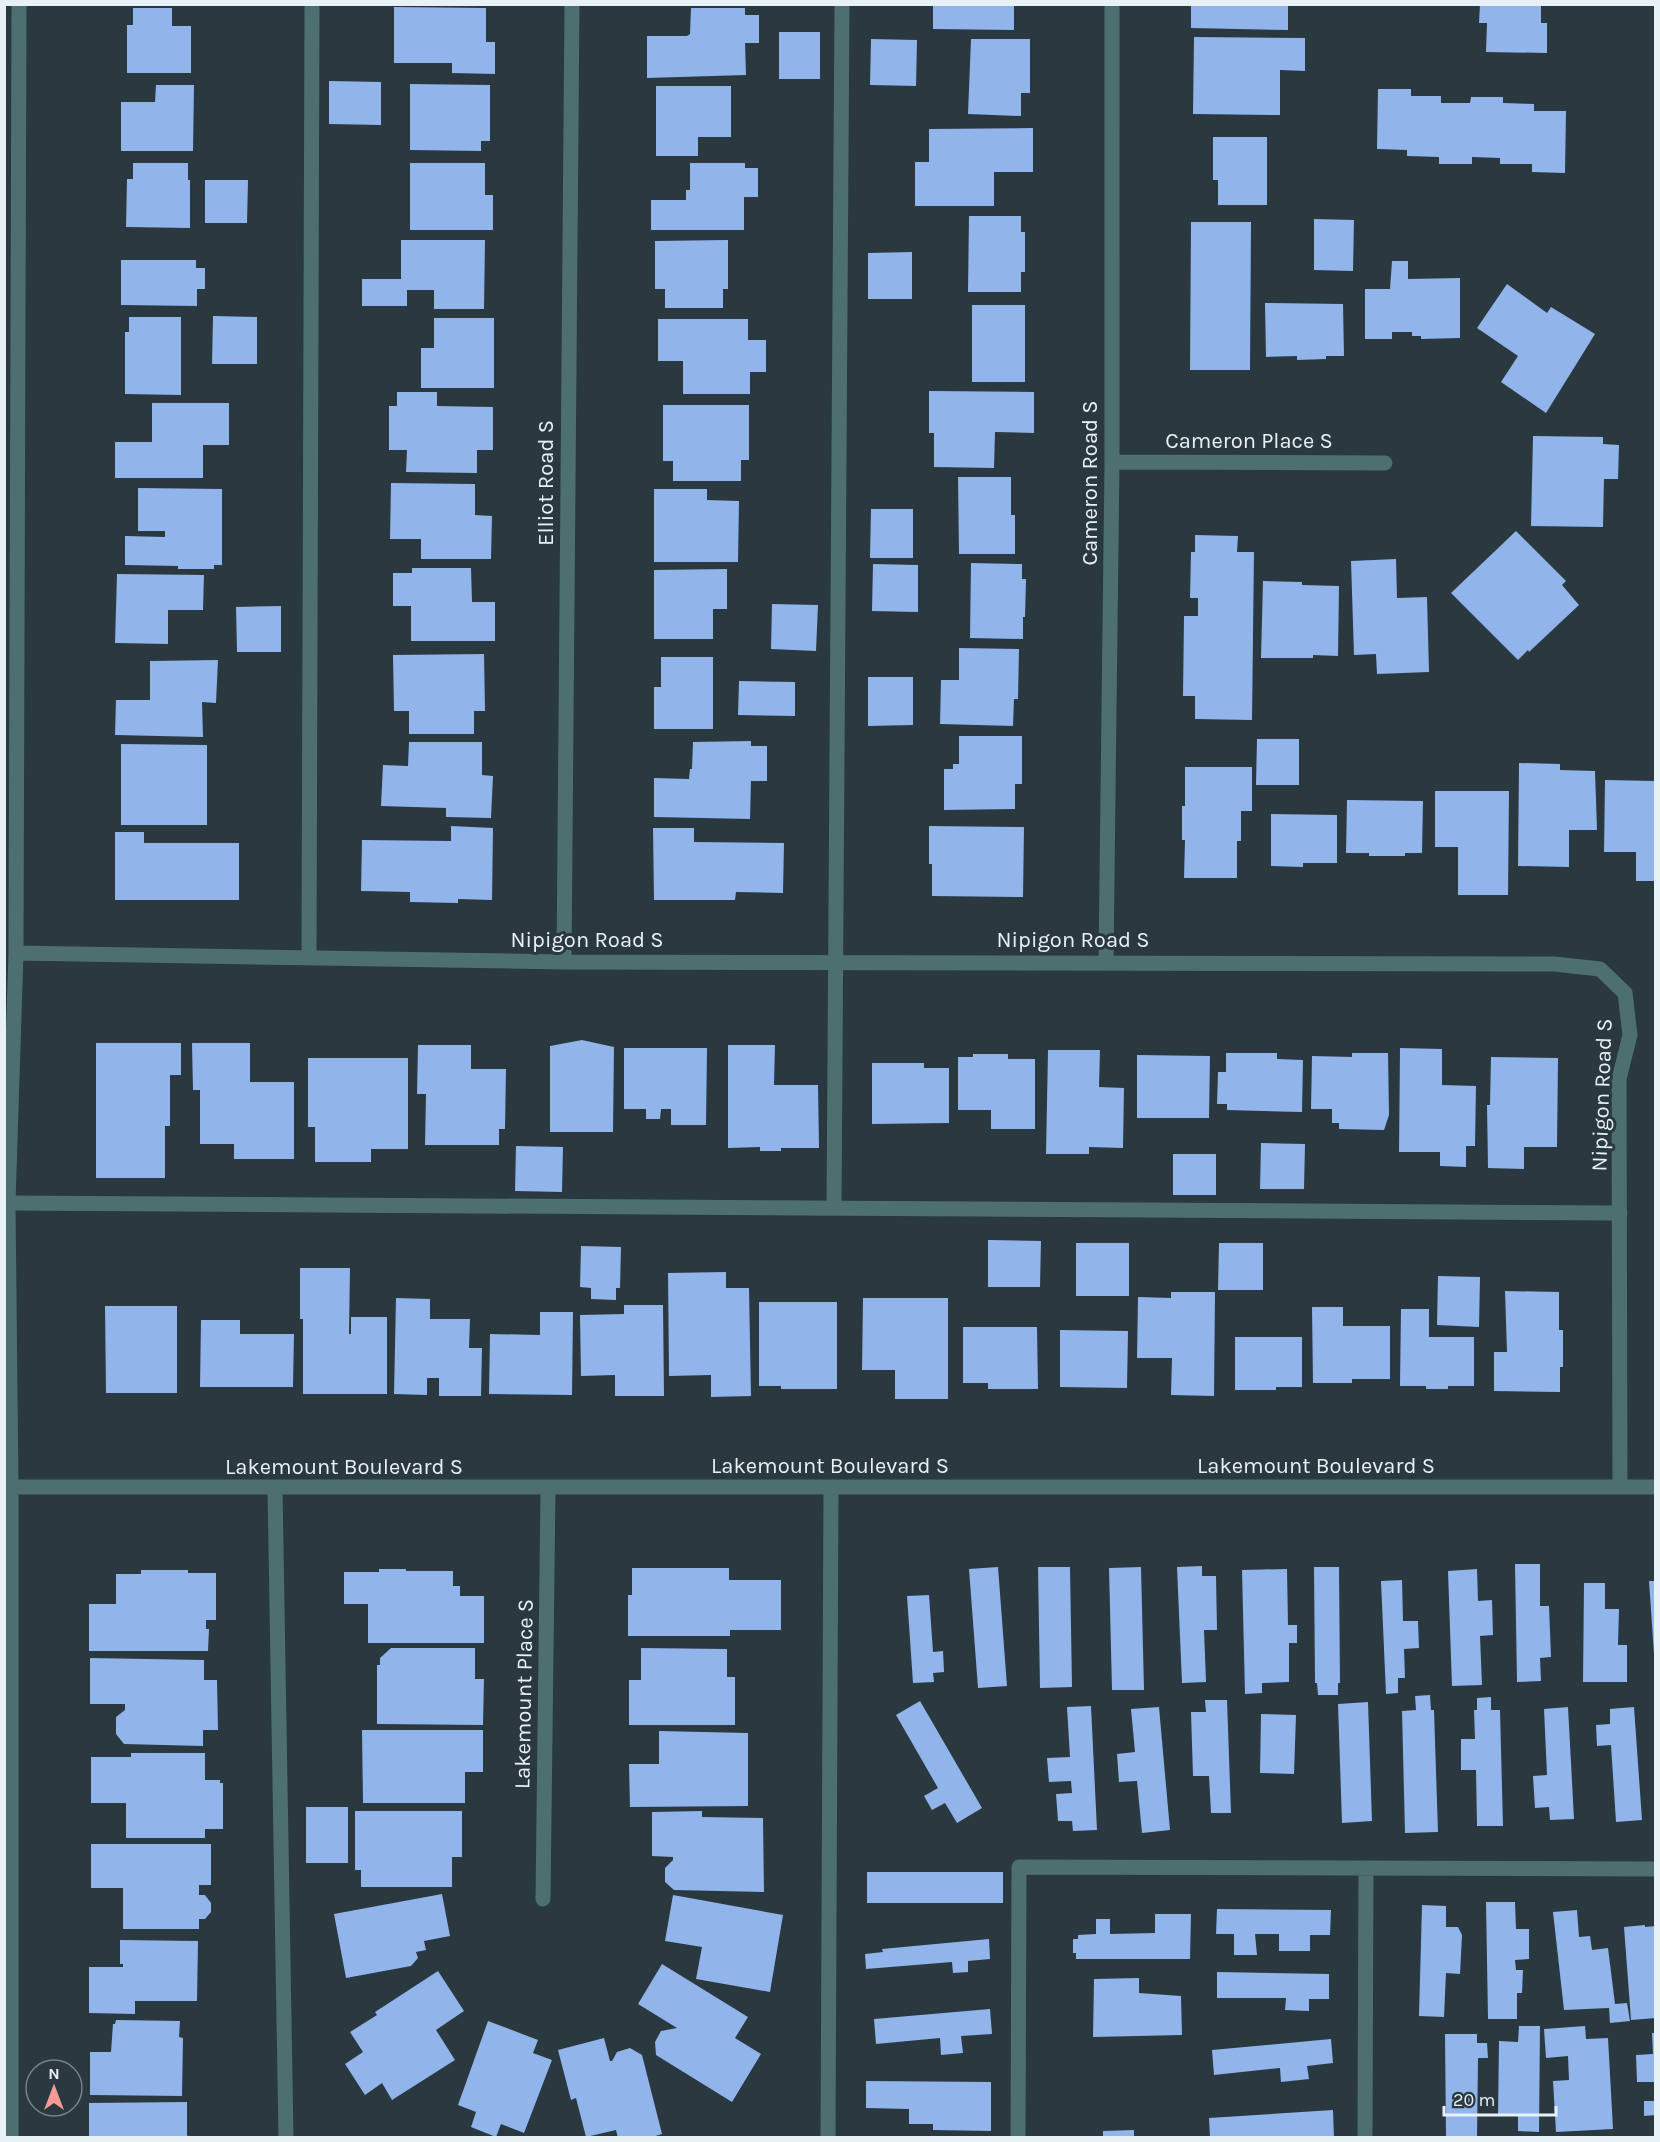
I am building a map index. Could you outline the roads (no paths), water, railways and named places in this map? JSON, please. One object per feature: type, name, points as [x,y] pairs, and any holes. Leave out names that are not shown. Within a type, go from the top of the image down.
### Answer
[{"type":"street","points":[[11,2138],[6,1203],[16,953],[20,4]]},
{"type":"street","points":[[309,957],[312,4]]},
{"type":"street","name":"Elliot Road S","points":[[564,962],[572,4]]},
{"type":"street","points":[[834,1208],[842,4]]},
{"type":"street","name":"Cameron Road S","points":[[1106,962],[1113,462],[1112,4]]},
{"type":"street","name":"Cameron Place S","points":[[1113,462],[1385,464]]},
{"type":"street","name":"Nipigon Road S","points":[[16,953],[564,962],[1554,964],[1600,969],[1625,993],[1629,1035],[1619,1079],[1620,1487]]},
{"type":"street","points":[[6,1203],[1620,1213]]},
{"type":"street","name":"Lakemount Boulevard S","points":[[8,1487],[1656,1487]]},
{"type":"street","points":[[275,1488],[286,2138]]},
{"type":"street","name":"Lakemount Place S","points":[[543,1899],[548,1488]]},
{"type":"street","points":[[828,2138],[831,1488]]},
{"type":"street","points":[[1018,2138],[1018,1866],[1656,1869]]},
{"type":"street","points":[[1365,2138],[1366,1868]]}]
